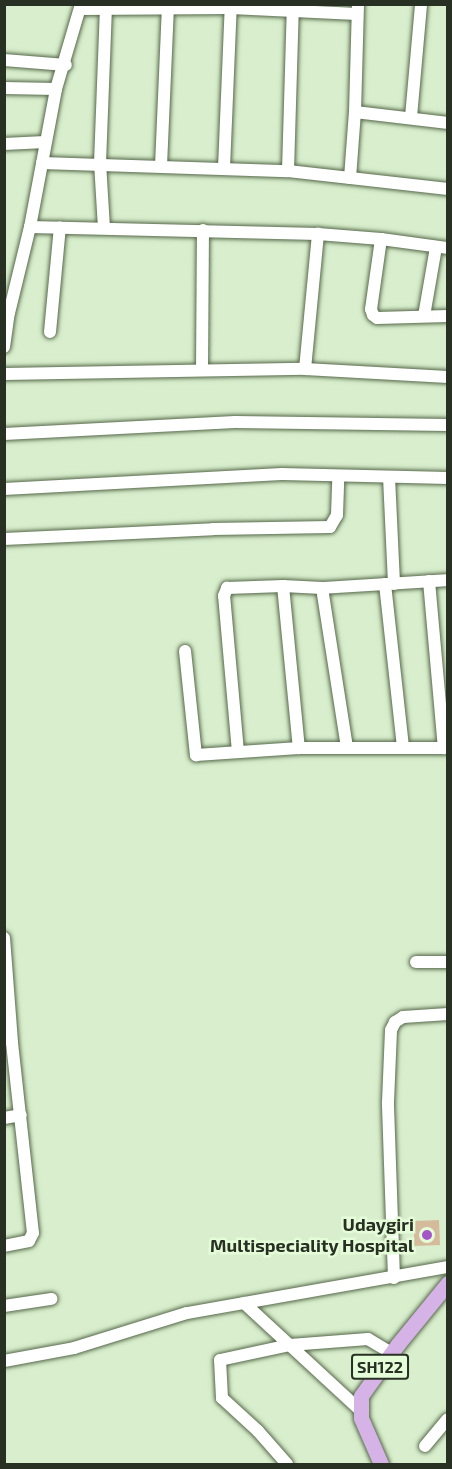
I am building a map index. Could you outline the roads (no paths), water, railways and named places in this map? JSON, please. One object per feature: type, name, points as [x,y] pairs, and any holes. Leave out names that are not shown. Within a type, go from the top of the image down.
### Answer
[{"type":"main road","name":"SH122","points":[[359,1408],[360,1396],[447,1283]]},
{"type":"main road","points":[[359,1408],[381,1464]]},
{"type":"street","points":[[411,117],[421,4]]},
{"type":"street","points":[[161,166],[168,6]]},
{"type":"street","points":[[4,347],[7,313],[30,227],[56,89],[66,65],[81,7],[106,10],[168,6],[358,9],[355,112],[350,178]]},
{"type":"street","points":[[224,168],[231,6]]},
{"type":"street","points":[[288,171],[292,8]]},
{"type":"street","points":[[105,228],[100,164],[106,10]]},
{"type":"street","points":[[4,60],[66,65]]},
{"type":"street","points":[[4,88],[56,89]]},
{"type":"street","points":[[355,112],[447,123]]},
{"type":"street","points":[[4,144],[45,142]]},
{"type":"street","points":[[42,163],[288,171],[447,189]]},
{"type":"street","points":[[30,227],[318,234],[442,247],[424,316]]},
{"type":"street","points":[[50,332],[60,227]]},
{"type":"street","points":[[202,370],[203,230]]},
{"type":"street","points":[[305,369],[318,234]]},
{"type":"street","points":[[381,239],[371,309],[373,315],[377,318],[447,316]]},
{"type":"street","points":[[4,374],[305,369],[447,377]]},
{"type":"street","points":[[4,434],[235,422],[447,425]]},
{"type":"street","points":[[4,489],[282,474],[447,478]]},
{"type":"street","points":[[4,539],[330,527],[337,515],[338,477]]},
{"type":"street","points":[[389,477],[389,584],[403,748]]},
{"type":"street","points":[[238,752],[225,591],[231,587],[322,588],[447,580]]},
{"type":"street","points":[[184,651],[194,753],[199,755],[299,748],[446,748],[429,581]]},
{"type":"street","points":[[283,586],[299,748]]},
{"type":"street","points":[[322,588],[347,748]]},
{"type":"street","points":[[4,938],[12,1043],[33,1237],[29,1241],[4,1246]]},
{"type":"street","points":[[416,962],[447,962]]},
{"type":"street","points":[[394,1278],[388,1102],[391,1030],[395,1022],[403,1017],[447,1014]]},
{"type":"street","points":[[4,1118],[21,1115]]},
{"type":"street","points":[[4,1361],[74,1348],[187,1313],[447,1268]]},
{"type":"street","points":[[4,1306],[51,1299]]},
{"type":"street","points":[[244,1303],[359,1408]]},
{"type":"street","points":[[287,1464],[258,1431],[222,1398],[218,1366],[220,1360],[225,1357],[290,1345],[368,1339],[391,1353]]},
{"type":"street","points":[[425,1446],[447,1419]]},
{"type":"place","name":"Udaygiri Multispeciality Hospital","points":[[427,1235]]}]
